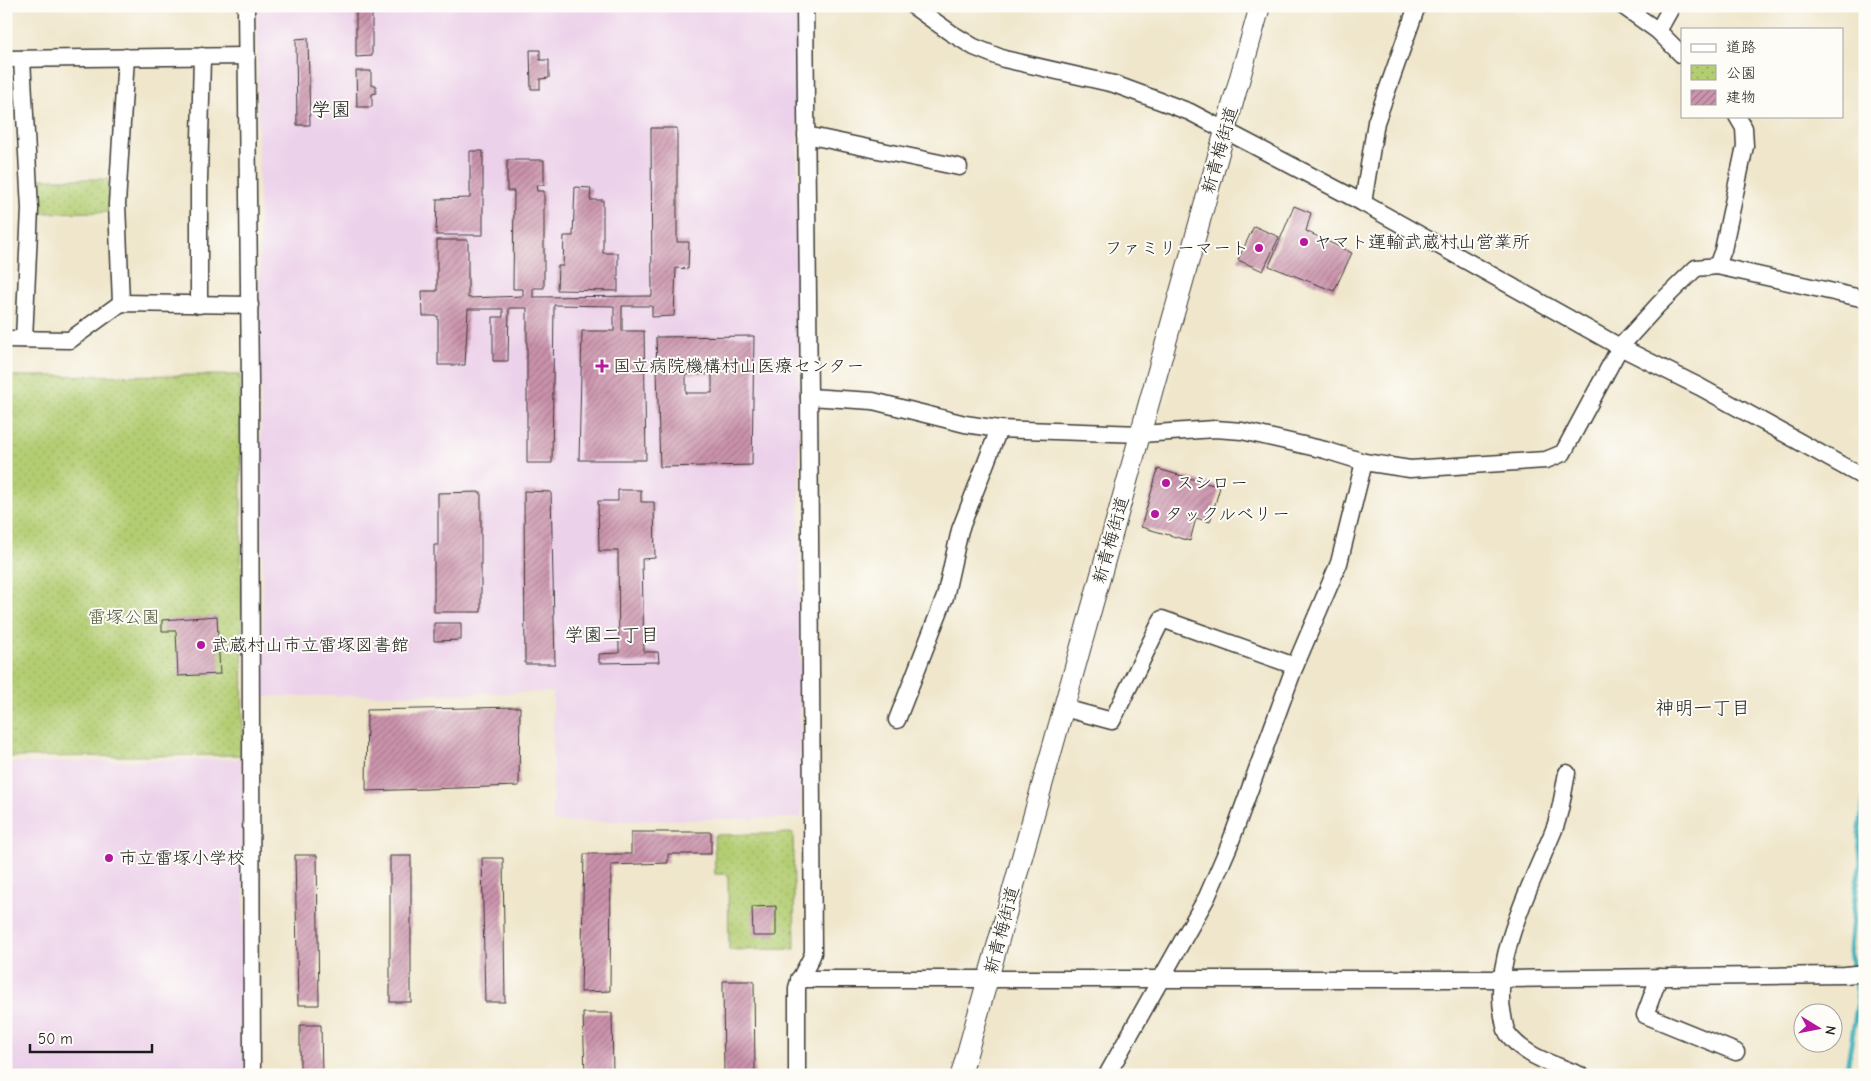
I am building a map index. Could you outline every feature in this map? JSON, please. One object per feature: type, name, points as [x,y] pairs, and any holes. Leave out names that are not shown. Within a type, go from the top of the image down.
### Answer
[{"type":"main road","name":"新青梅街道","points":[[961,1075],[1260,6]]},
{"type":"street","points":[[246,6],[250,305],[252,1075]]},
{"type":"street","points":[[797,1075],[797,988],[799,978],[810,961],[812,952],[809,397],[804,6]]},
{"type":"street","points":[[913,6],[966,43],[1004,60],[1114,84],[1190,112],[1363,203],[1620,347],[1700,388],[1865,478]]},
{"type":"street","points":[[1363,203],[1376,122],[1417,6]]},
{"type":"street","points":[[1623,6],[1658,31],[1681,54]]},
{"type":"street","points":[[1658,31],[1672,6]]},
{"type":"street","points":[[199,305],[202,56]]},
{"type":"street","points":[[24,339],[30,209],[14,59],[247,56]]},
{"type":"street","points":[[121,303],[117,204],[126,57]]},
{"type":"street","points":[[1717,266],[1723,250],[1745,146],[1744,128],[1738,118]]},
{"type":"street","points":[[806,135],[959,167]]},
{"type":"street","points":[[809,397],[873,401],[965,424],[999,429],[1141,434],[1215,429],[1242,431],[1325,450],[1364,462],[1410,470],[1546,460],[1563,453],[1620,347],[1658,305],[1696,268],[1717,266],[1865,299]]},
{"type":"street","points":[[6,339],[70,340],[121,303],[250,305]]},
{"type":"street","points":[[897,720],[945,596],[960,530],[999,429]]},
{"type":"street","points":[[1108,1075],[1206,896],[1229,846],[1295,666],[1339,562],[1364,462]]},
{"type":"street","points":[[1064,708],[1112,721],[1162,619],[1295,666]]},
{"type":"street","points":[[1567,773],[1554,830],[1539,861],[1506,951],[1501,1005],[1507,1033],[1526,1052],[1580,1075]]},
{"type":"street","points":[[799,978],[1502,979],[1846,975],[1865,973]]},
{"type":"street","points":[[1659,977],[1645,1015],[1736,1052]]},
{"type":"shaded area","points":[[257,6],[797,6],[801,818],[553,822],[553,692],[264,697]]},
{"type":"shaded area","points":[[243,759],[244,1075],[6,1075],[6,763]]},
{"type":"green space","points":[[35,179],[108,179],[109,212],[36,213]]},
{"type":"green space","name":"雷塚公園","points":[[240,375],[243,755],[6,757],[6,376]]},
{"type":"green space","points":[[793,833],[795,949],[729,950],[728,874],[715,874],[714,835]]},
{"type":"building","points":[[356,6],[372,6],[372,56],[356,57]]},
{"type":"building","points":[[308,38],[310,125],[297,125],[296,39]]},
{"type":"building","points":[[530,50],[540,50],[540,60],[549,60],[549,78],[540,79],[540,89],[531,89]]},
{"type":"building","points":[[356,71],[371,71],[371,85],[376,85],[376,93],[372,94],[372,107],[357,107]]},
{"type":"building","points":[[651,128],[677,128],[677,242],[689,242],[688,269],[676,268],[674,316],[652,317],[652,306],[622,306],[622,331],[644,331],[646,460],[579,460],[582,331],[614,331],[614,306],[554,305],[552,463],[527,463],[527,308],[509,308],[508,361],[493,361],[493,317],[503,317],[503,309],[468,309],[465,365],[438,365],[438,316],[423,316],[422,291],[437,291],[437,240],[468,240],[468,298],[523,296],[523,289],[513,289],[514,191],[507,191],[507,160],[544,160],[544,185],[536,185],[537,191],[544,191],[544,288],[533,288],[533,297],[652,296]]},
{"type":"building","points":[[470,151],[483,151],[483,235],[436,235],[437,199],[470,198]]},
{"type":"building","points":[[575,187],[591,188],[590,200],[603,200],[603,253],[618,253],[618,291],[557,290],[558,266],[563,266],[564,236],[573,236]]},
{"type":"building","name":"ヤマト運輸武蔵村山営業所","points":[[1294,206],[1311,213],[1306,231],[1352,253],[1334,291],[1269,266]]},
{"type":"building","name":"ファミリーマート","points":[[1254,226],[1279,237],[1263,271],[1238,260]]},
{"type":"building","points":[[754,336],[752,465],[660,467],[656,337]],"holes":[[[686,374],[712,374],[712,393],[686,393]]]},
{"type":"building","points":[[1158,469],[1220,487],[1210,522],[1196,518],[1190,541],[1141,527]]},
{"type":"building","points":[[618,490],[641,490],[641,502],[654,502],[655,558],[642,559],[644,652],[658,652],[659,662],[599,663],[599,654],[619,653],[618,551],[599,551],[598,501],[618,501]]},
{"type":"building","points":[[524,491],[551,492],[555,664],[525,664]]},
{"type":"building","points":[[481,492],[481,612],[434,612],[434,545],[438,545],[438,493]]},
{"type":"building","points":[[217,616],[220,674],[178,676],[176,631],[162,631],[162,620]]},
{"type":"building","points":[[434,623],[461,623],[461,640],[434,641]]},
{"type":"building","points":[[520,707],[519,786],[366,791],[367,710]]},
{"type":"building","points":[[631,832],[711,832],[711,854],[668,854],[668,863],[611,865],[610,991],[581,992],[584,854],[631,854]]},
{"type":"building","points":[[295,855],[317,855],[319,1005],[298,1005]]},
{"type":"building","points":[[390,856],[411,856],[411,1002],[390,1002]]},
{"type":"building","points":[[482,858],[503,858],[505,1002],[485,1002]]},
{"type":"building","points":[[776,906],[776,936],[753,936],[752,907]]},
{"type":"building","points":[[723,981],[754,981],[755,1075],[724,1075]]},
{"type":"building","points":[[583,1013],[612,1013],[613,1075],[585,1075]]},
{"type":"building","points":[[300,1025],[321,1025],[322,1075],[300,1075]]},
{"type":"waterway","points":[[1846,1075],[1858,1001],[1850,950],[1856,887],[1861,863],[1859,835],[1865,792]]},
{"type":"place","name":"ヤマト運輸武蔵村山営業所","points":[[1304,242]]},
{"type":"place","name":"ファミリーマート","points":[[1259,248]]},
{"type":"place","name":"国立病院機構村山医療センター","points":[[602,366]]},
{"type":"place","name":"スシロー","points":[[1166,483]]},
{"type":"place","name":"タックルベリー","points":[[1155,514]]},
{"type":"place","name":"武蔵村山市立雷塚図書館","points":[[201,645]]},
{"type":"place","name":"市立雷塚小学校","points":[[109,858]]},
{"type":"district","name":"学園","points":[[331,109]]},
{"type":"district","name":"学園二丁目","points":[[612,635]]},
{"type":"district","name":"神明一丁目","points":[[1703,708]]}]
